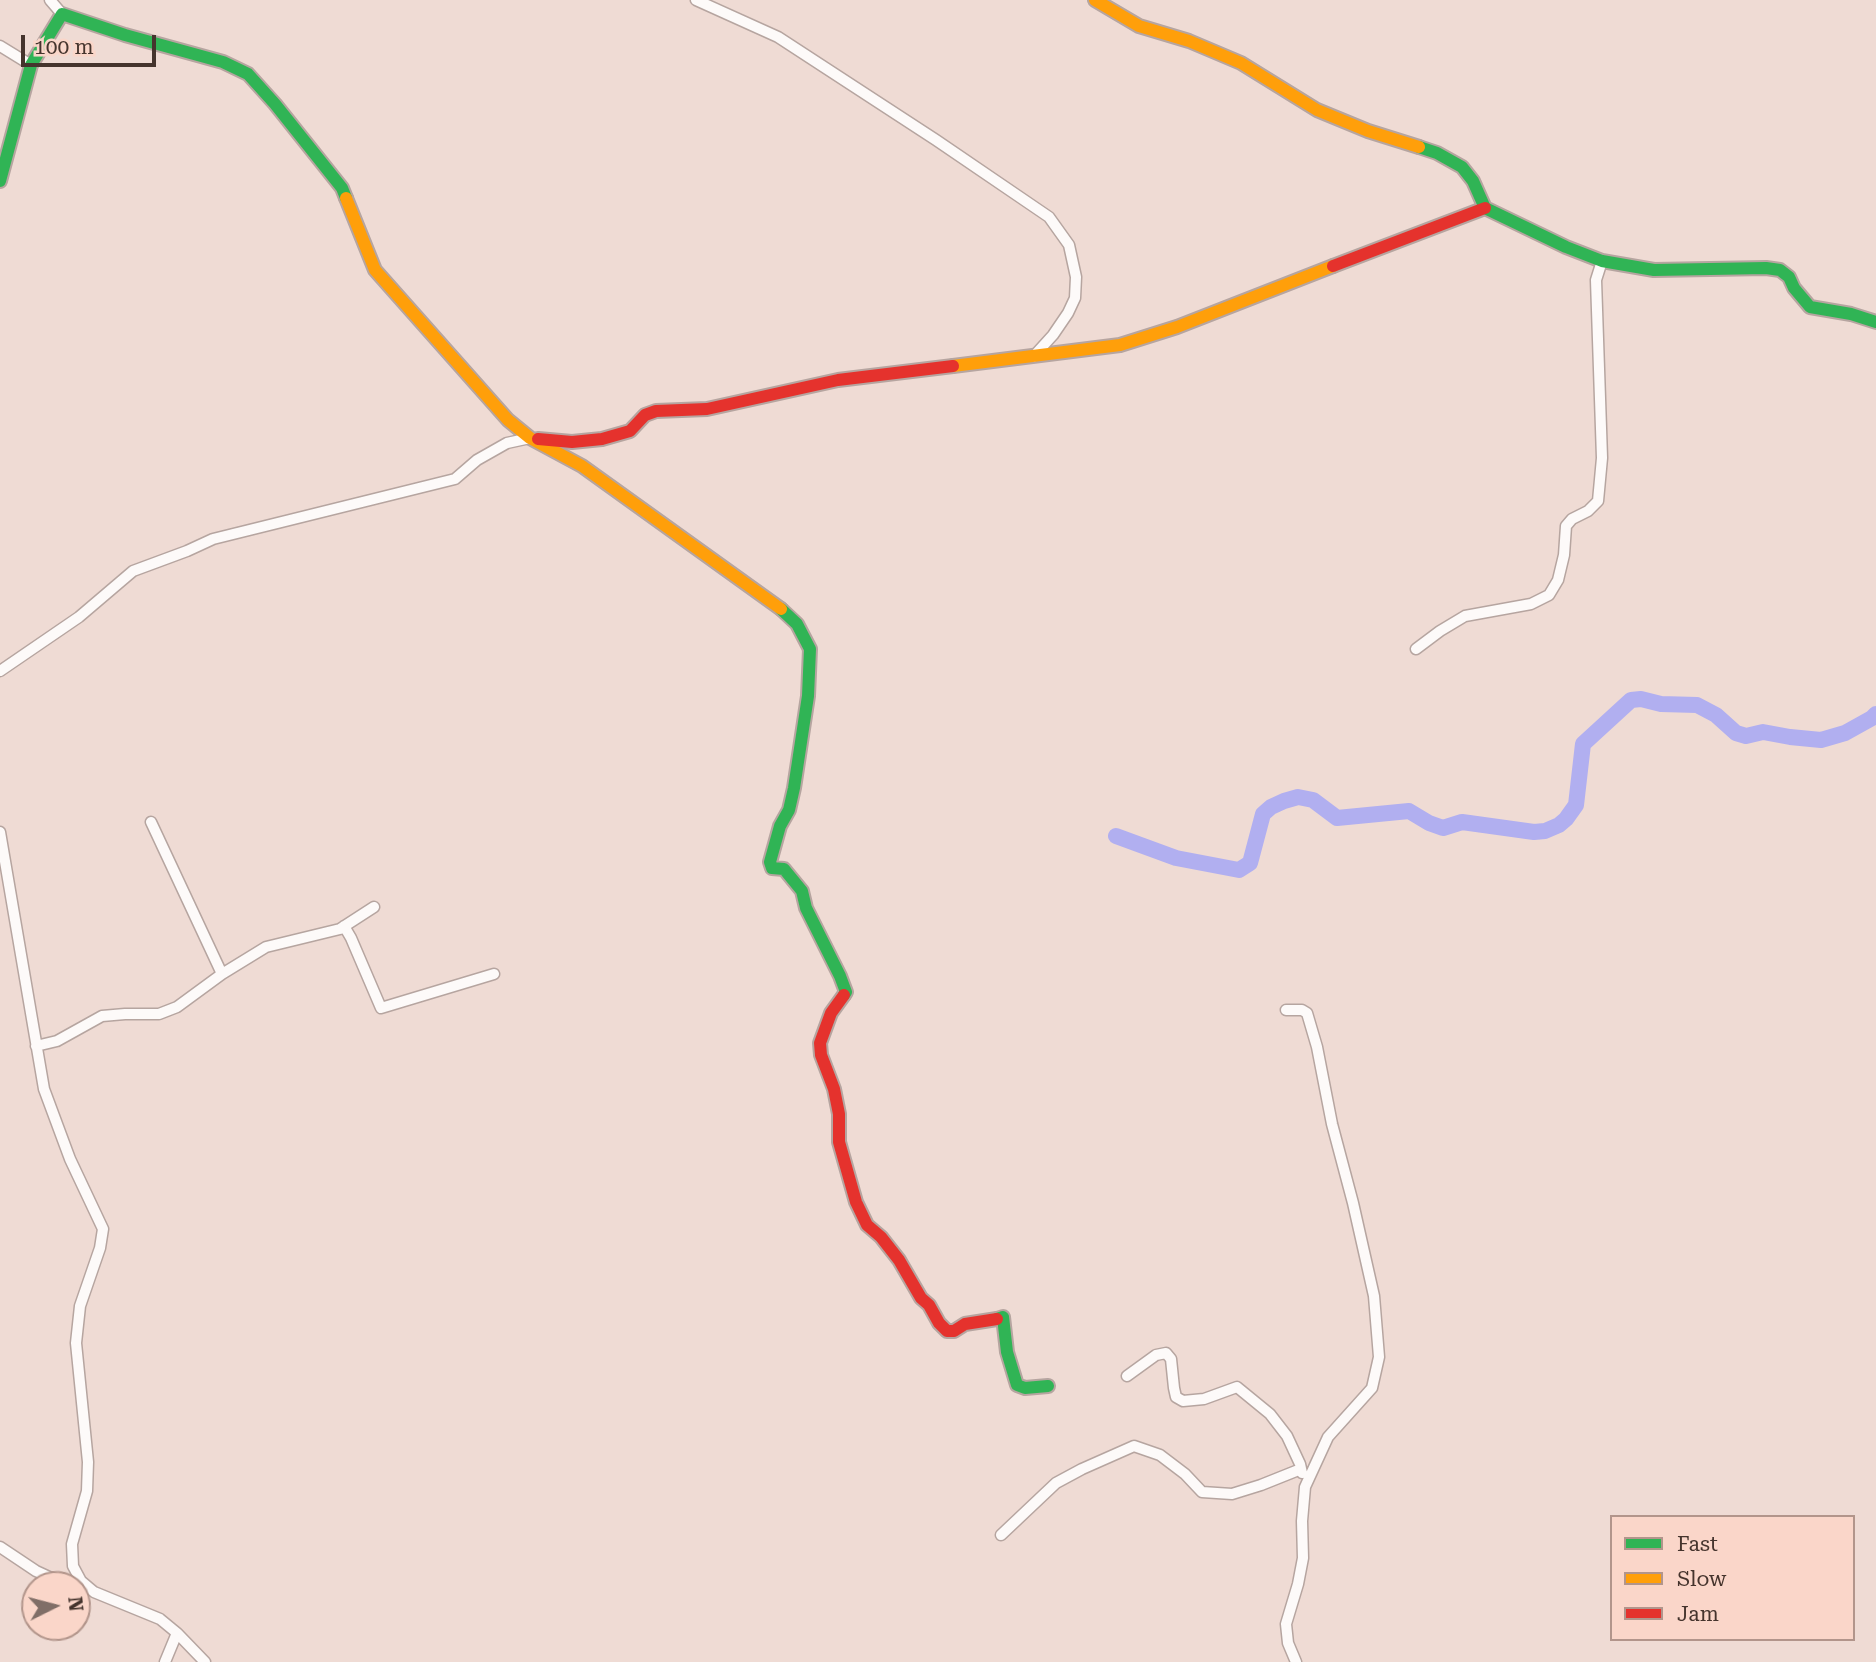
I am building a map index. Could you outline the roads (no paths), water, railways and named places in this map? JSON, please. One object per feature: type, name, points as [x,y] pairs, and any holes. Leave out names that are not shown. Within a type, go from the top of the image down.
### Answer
[{"type":"street","points":[[50,0],[62,14],[125,35],[223,62],[248,74],[342,188],[375,270],[508,420],[530,438],[582,466],[772,602],[797,624],[810,649],[808,696],[789,810],[780,826],[769,862],[772,868],[785,869],[802,891],[806,908],[846,992],[831,1013],[820,1043],[821,1055],[834,1089],[839,1114],[839,1142],[856,1202],[867,1225],[881,1237],[899,1260],[921,1298],[947,1331],[954,1331],[965,1324],[1003,1317],[1007,1352],[1017,1385],[1025,1388],[1048,1387]]},
{"type":"street","points":[[696,0],[778,37],[925,132],[1049,218],[1069,245],[1076,277],[1075,298],[1054,335],[1033,357]]},
{"type":"street","points":[[1095,0],[1139,26],[1189,41],[1241,63],[1317,110],[1368,131],[1437,153],[1462,167],[1473,181],[1485,208],[1602,261],[1654,270],[1780,270],[1810,307],[1851,314],[1876,322]]},
{"type":"street","points":[[0,181],[31,65],[62,14]]},
{"type":"street","points":[[0,46],[31,65]]},
{"type":"street","points":[[0,671],[79,617],[132,571],[213,539],[454,479],[477,460],[507,443],[530,438],[572,442],[602,439],[630,431],[645,415],[656,411],[707,409],[838,380],[1121,345],[1177,327],[1485,208]]},
{"type":"street","points":[[1416,649],[1465,616],[1531,604],[1549,595],[1558,580],[1564,555],[1566,526],[1598,501],[1602,458],[1596,280],[1602,261]]},
{"type":"street","points":[[151,822],[222,974]]},
{"type":"street","points":[[0,832],[44,1089],[70,1159],[103,1228],[100,1248],[80,1306],[76,1343],[88,1462],[87,1491],[72,1544],[75,1571]]},
{"type":"street","points":[[36,1046],[57,1041],[102,1016],[159,1014],[177,1007],[222,974],[266,947],[340,929],[374,907]]},
{"type":"street","points":[[344,926],[380,1008],[494,974]]},
{"type":"street","points":[[1286,1010],[1302,1010],[1309,1017],[1374,1296],[1378,1347],[1373,1388],[1328,1437],[1305,1487]]},
{"type":"street","points":[[1127,1376],[1156,1355],[1166,1353],[1171,1359],[1176,1397],[1183,1401],[1204,1399],[1237,1387],[1270,1414],[1287,1436],[1301,1469],[1305,1487],[1303,1558],[1286,1624],[1288,1643],[1296,1662]]},
{"type":"street","points":[[1001,1535],[1056,1483],[1134,1446],[1160,1455],[1185,1474],[1202,1492],[1232,1494],[1301,1469]]},
{"type":"street","points":[[0,1547],[36,1571]]},
{"type":"street","points":[[91,1590],[160,1619],[205,1662]]},
{"type":"street","points":[[165,1662],[177,1633]]},
{"type":"waterway","points":[[1116,836],[1176,858],[1239,870],[1250,863],[1263,814],[1271,807],[1298,797],[1313,800],[1337,818],[1409,811],[1443,828],[1462,822],[1534,832],[1545,831],[1559,825],[1576,805],[1583,744],[1631,700],[1697,705],[1716,715],[1736,733],[1746,736],[1763,732],[1821,740],[1845,733],[1876,714]]}]
